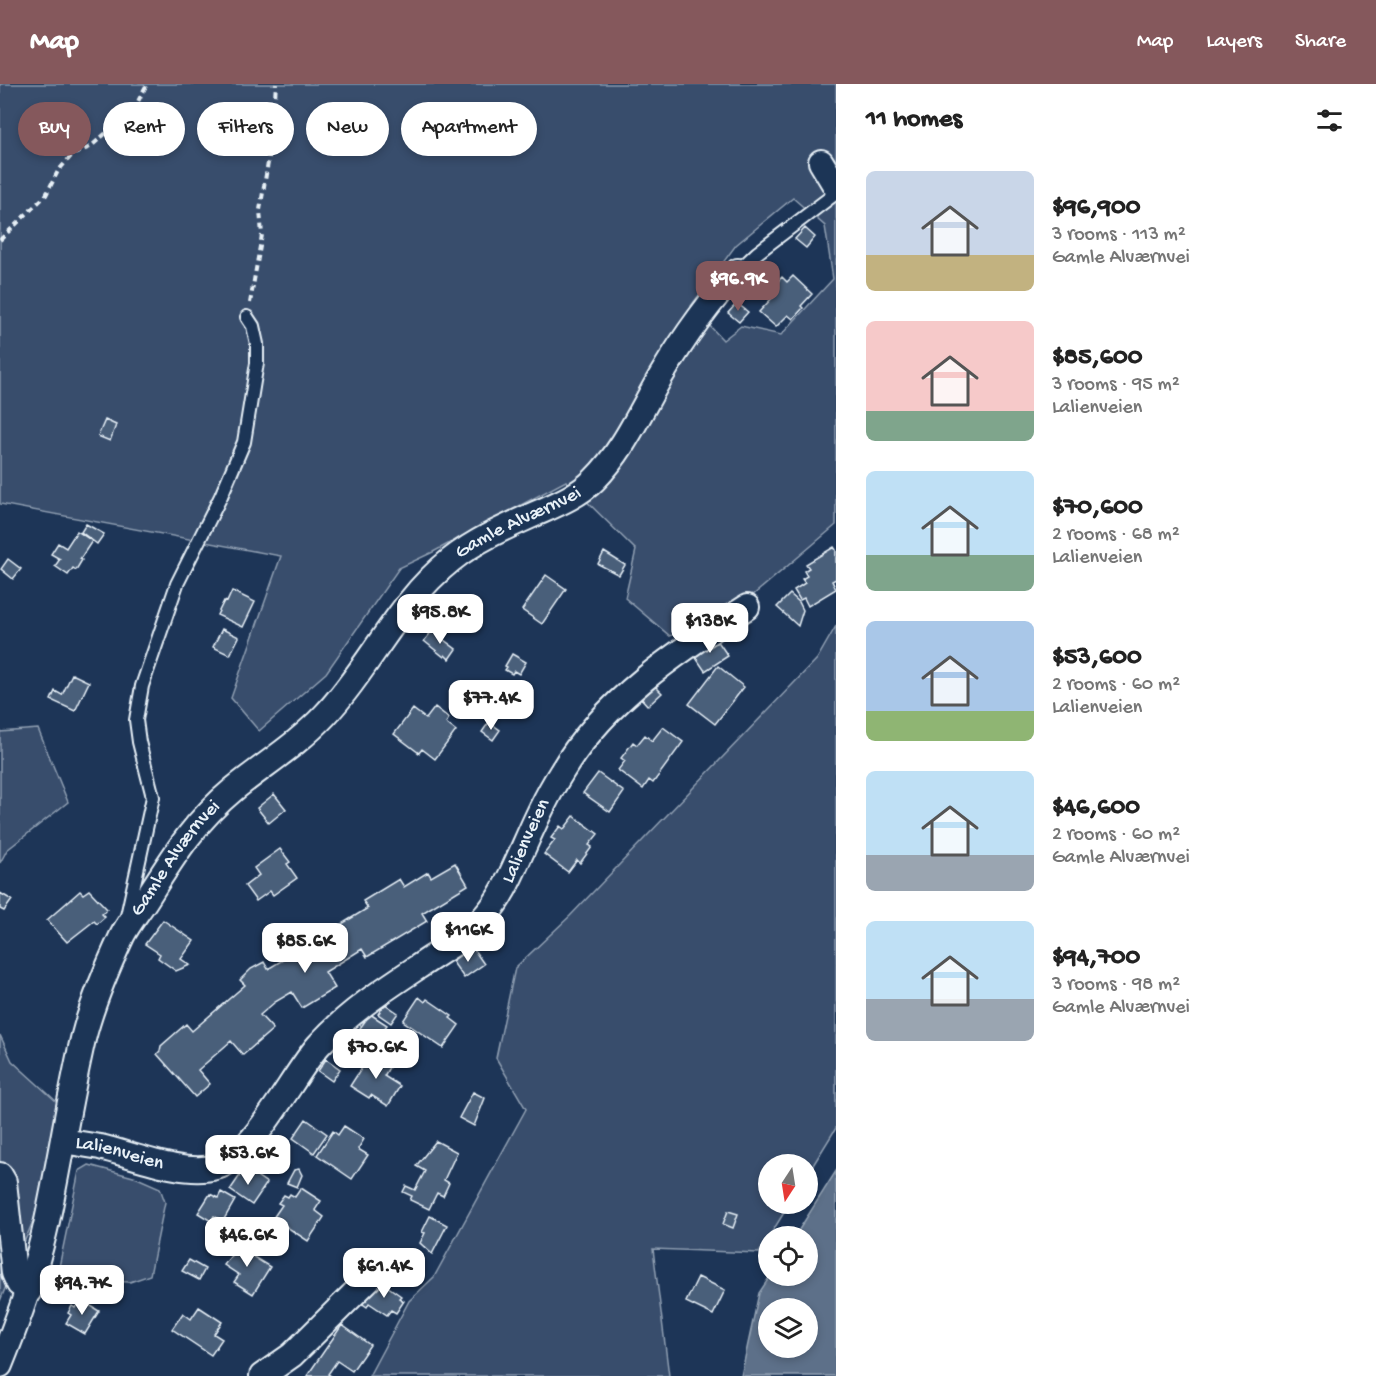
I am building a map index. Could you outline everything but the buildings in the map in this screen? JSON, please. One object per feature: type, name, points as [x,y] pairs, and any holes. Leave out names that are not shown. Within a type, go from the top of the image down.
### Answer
[{"type":"street","points":[[821,162],[836,186]]},
{"type":"street","name":"Gamle Alværnvei","points":[[0,1365],[29,1291],[47,1221],[84,1035],[106,973],[124,933],[190,832],[235,788],[285,751],[322,718],[351,683],[382,636],[430,579],[463,551],[510,525],[572,496],[592,483],[620,448],[673,357],[707,307],[738,271]]},
{"type":"street","name":"Lalienveien","points":[[63,1141],[100,1147],[178,1167],[202,1170],[218,1167],[236,1157],[251,1142],[304,1064],[332,1031],[364,1003],[463,937],[486,916],[506,885],[541,808],[561,771],[602,720],[665,662],[747,607]]},
{"type":"street","points":[[0,1175],[4,1182],[14,1273],[19,1284],[29,1291]]},
{"type":"street","points":[[262,1376],[292,1355],[379,1269]]},
{"type":"lane","name":"Gamle Alværnvei","points":[[738,271],[757,253],[836,193]]},
{"type":"lane","name":"Gamle Alværnvei","points":[[124,933],[153,797],[139,742],[137,708],[142,686],[177,584],[221,496],[244,442],[257,363],[257,344],[253,326],[247,317]]},
{"type":"path","points":[[0,240],[45,195],[58,171],[72,155],[90,147],[134,109],[147,84]]},
{"type":"path","points":[[247,317],[262,235],[260,210],[272,139],[276,84]]},
{"type":"shaded area","points":[[0,84],[836,84],[836,525],[746,601],[670,636],[625,598],[636,550],[566,481],[399,568],[326,673],[259,731],[231,698],[281,556],[0,504]],"holes":[[[793,198],[825,226],[833,279],[781,335],[741,326],[723,340],[691,306],[736,245]]]},
{"type":"shaded area","points":[[836,626],[836,1128],[818,1157],[818,1154],[758,1154],[758,1214],[783,1214],[776,1226],[758,1226],[758,1253],[653,1249],[669,1376],[369,1376],[409,1301],[434,1277],[526,1109],[496,1058],[515,968],[570,916],[817,659]]},
{"type":"shaded area","points":[[38,729],[68,802],[7,850],[0,863],[0,732]]},
{"type":"shaded area","points":[[0,1035],[12,1061],[57,1102],[40,1204],[0,1301]]},
{"type":"shaded area","points":[[89,1165],[137,1178],[160,1188],[165,1202],[150,1275],[130,1282],[67,1280],[58,1272],[79,1171]]},
{"type":"shaded area","points":[[836,1171],[836,1376],[741,1376],[759,1293],[764,1286],[818,1286],[818,1226],[801,1226],[809,1214],[818,1214],[818,1200]]}]
